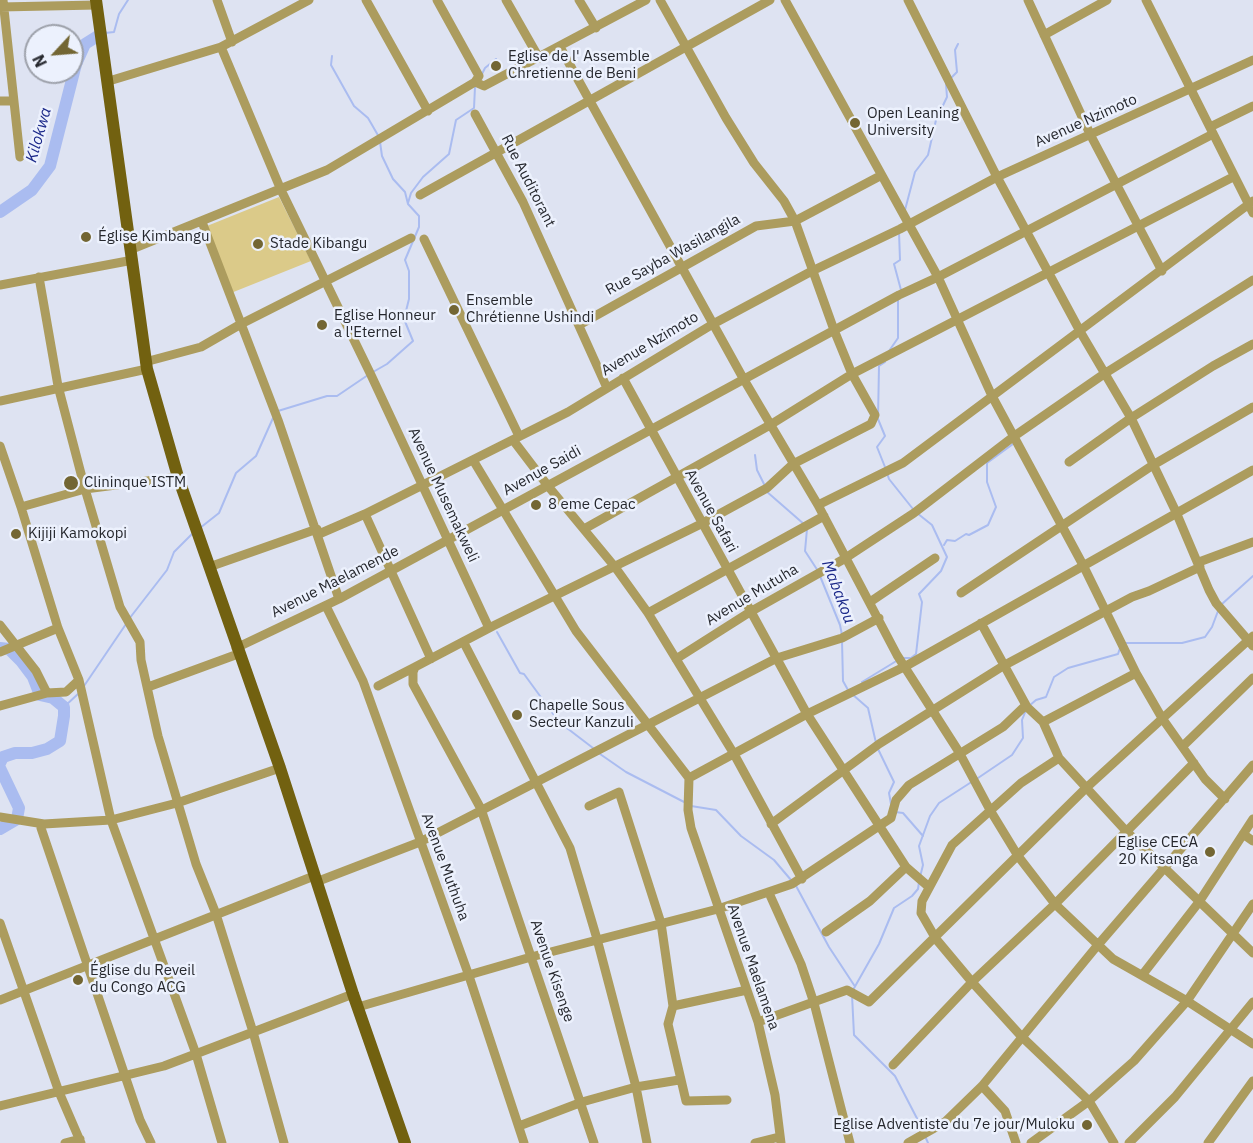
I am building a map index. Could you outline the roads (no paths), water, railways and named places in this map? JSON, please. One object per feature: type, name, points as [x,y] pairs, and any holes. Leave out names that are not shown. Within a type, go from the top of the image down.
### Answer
[{"type":"main road","points":[[97,2],[133,254],[146,366],[178,477],[237,651],[280,768],[353,994],[405,1143]]},
{"type":"street","points":[[217,0],[232,42]]},
{"type":"street","points":[[109,81],[221,47],[292,4],[309,0]]},
{"type":"street","points":[[366,0],[428,111]]},
{"type":"street","points":[[437,0],[479,76],[478,83]]},
{"type":"street","points":[[506,0],[539,58]]},
{"type":"street","points":[[579,0],[596,28]]},
{"type":"street","points":[[478,83],[484,86],[646,0]]},
{"type":"street","points":[[378,686],[553,595],[615,567],[766,489],[793,464],[870,424],[875,416],[852,374],[795,221],[784,201],[754,163],[726,118],[660,0]]},
{"type":"street","points":[[420,195],[770,0]]},
{"type":"street","points":[[784,0],[880,176],[902,228],[938,277],[992,396],[1083,565],[1136,673],[1162,718],[1205,780],[1225,799]]},
{"type":"street","points":[[758,1022],[853,992],[869,1002],[936,939],[1085,789],[1162,718],[1252,641],[1219,606],[1131,418],[1048,274],[909,0]]},
{"type":"street","points":[[1028,0],[1090,136],[1162,271]]},
{"type":"street","points":[[1044,35],[1107,0]]},
{"type":"street","points":[[818,505],[903,463],[1251,206],[1233,177],[1192,89],[1146,0]]},
{"type":"street","points":[[20,157],[2,5],[97,2]]},
{"type":"street","name":"Avenue Musemakweli","points":[[221,47],[281,190],[370,373],[489,628]]},
{"type":"street","points":[[561,47],[743,378],[818,505],[844,559],[901,661],[960,752],[990,810],[1018,855],[1054,904],[1113,959],[1187,1000],[1253,1044]]},
{"type":"street","name":"Avenue Nzimoto","points":[[421,486],[568,412],[713,324],[812,271],[902,228],[997,177],[1253,60]]},
{"type":"street","points":[[0,285],[133,254],[202,222],[327,170],[478,83]]},
{"type":"street","points":[[0,101],[14,101]]},
{"type":"street","name":"Avenue Saidi","points":[[448,540],[743,378],[1117,185],[1253,106]]},
{"type":"street","name":"Rue Auditorant","points":[[475,114],[498,153],[579,325]]},
{"type":"street","name":"Rue Sayba Wasilangila","points":[[579,325],[756,226],[795,221],[880,176]]},
{"type":"street","points":[[584,529],[770,425],[852,374],[1233,177]]},
{"type":"street","points":[[202,222],[276,416],[318,532],[339,599]]},
{"type":"street","points":[[0,401],[146,366],[201,347],[325,280],[411,238]]},
{"type":"street","points":[[423,239],[516,438],[548,486],[615,567],[648,613],[734,754],[771,824],[796,882]]},
{"type":"street","points":[[39,277],[58,387],[85,489],[120,607],[141,642],[141,660],[158,736],[177,803],[196,864],[216,914],[253,1032],[284,1143]]},
{"type":"street","name":"Avenue Mutuha","points":[[676,659],[750,612],[844,559],[915,511],[1013,437],[1104,374],[1253,280]]},
{"type":"street","points":[[579,325],[607,388]]},
{"type":"street","points":[[1068,462],[1131,418],[1213,366],[1253,344]]},
{"type":"street","name":"Avenue Safari","points":[[622,378],[807,714],[906,867],[922,882]]},
{"type":"street","points":[[962,593],[1153,465],[1253,407]]},
{"type":"street","points":[[0,446],[58,628],[81,687],[111,820],[196,1054],[222,1143]]},
{"type":"street","points":[[473,460],[576,631],[688,778],[851,693],[901,661],[981,623],[1253,470]]},
{"type":"street","points":[[21,507],[85,489],[178,477]]},
{"type":"street","points":[[209,567],[318,532],[364,514],[421,486]]},
{"type":"street","points":[[364,514],[388,571],[431,658]]},
{"type":"street","points":[[648,613],[727,572],[824,516]]},
{"type":"street","name":"Avenue Maelamende","points":[[148,687],[237,651],[448,540]]},
{"type":"street","points":[[771,824],[876,746],[1003,666],[1106,610],[1253,542]]},
{"type":"street","points":[[870,602],[935,558]]},
{"type":"street","name":"Avenue Muthuha","points":[[326,606],[363,681],[469,976],[524,1143]]},
{"type":"street","points":[[0,1000],[154,941],[216,914],[420,842],[699,696],[777,658],[842,638],[879,618]]},
{"type":"street","points":[[981,623],[1026,705],[1043,722],[1059,758],[1085,789],[1126,831],[1253,952]]},
{"type":"street","points":[[0,625],[36,671],[42,694]]},
{"type":"street","points":[[0,652],[58,628]]},
{"type":"street","points":[[464,643],[570,848],[597,939],[636,1087],[647,1143]]},
{"type":"street","name":"Avenue Kisenge","points":[[415,667],[413,684],[481,809],[594,1143]]},
{"type":"street","points":[[1043,722],[1136,673]]},
{"type":"street","points":[[1183,746],[1253,678]]},
{"type":"street","points":[[0,706],[42,694],[66,692],[81,687]]},
{"type":"street","points":[[358,1007],[597,939],[718,909],[796,882],[891,818],[896,800],[909,785],[1003,727],[1026,705]]},
{"type":"street","points":[[1059,758],[1021,783],[952,845],[922,882],[921,913],[936,939],[972,982],[1021,1036],[1089,1101],[1114,1143]]},
{"type":"street","points":[[893,1065],[972,982],[1054,904],[1194,763]]},
{"type":"street","points":[[908,1143],[925,1136],[945,1122],[982,1086],[1021,1036],[1253,765]]},
{"type":"street","points":[[4,818],[44,824],[111,820],[177,803],[280,768]]},
{"type":"street","name":"Avenue Maelamena","points":[[688,778],[690,799],[688,810],[718,909],[758,1022],[775,1095],[780,1140]]},
{"type":"street","points":[[589,806],[619,792],[661,923],[673,1006],[668,1024],[686,1101],[727,1100]]},
{"type":"street","points":[[1143,974],[1199,902],[1253,819]]},
{"type":"street","points":[[44,824],[42,834],[151,1143]]},
{"type":"street","points":[[1243,834],[1253,841]]},
{"type":"street","points":[[826,932],[870,901],[906,867]]},
{"type":"street","points":[[769,893],[801,964],[814,1003],[850,1143]]},
{"type":"street","points":[[1031,1143],[1089,1101],[1134,1061],[1187,1000],[1253,904]]},
{"type":"street","points":[[0,923],[59,1092],[81,1141],[65,1143]]},
{"type":"street","points":[[673,1006],[747,990]]},
{"type":"street","points":[[0,1106],[126,1077],[196,1054],[353,994]]},
{"type":"street","points":[[1129,1143],[1175,1097],[1253,1002]]},
{"type":"street","points":[[519,1126],[582,1102],[636,1087],[680,1080]]},
{"type":"street","points":[[1222,1143],[1210,1139],[1253,1081]]},
{"type":"street","points":[[982,1086],[1005,1111],[1016,1143]]},
{"type":"street","points":[[756,1143],[780,1140]]},
{"type":"waterway","name":"Kilokwa","points":[[105,33],[114,32],[119,14],[128,0]]},
{"type":"waterway","name":"Kilokwa","points":[[0,212],[32,190],[50,166],[76,64],[85,44],[101,34]]},
{"type":"waterway","points":[[950,79],[957,72],[955,50],[958,44]]},
{"type":"waterway","points":[[332,56],[331,65],[354,106],[368,118],[379,137]]},
{"type":"waterway","points":[[482,74],[485,68],[496,59]]},
{"type":"waterway","points":[[905,210],[915,172],[928,155],[936,120],[947,97],[946,84]]},
{"type":"waterway","points":[[408,203],[411,193],[423,177],[449,154],[456,120],[474,108],[475,87]]},
{"type":"waterway","points":[[373,372],[387,364],[413,341],[404,319],[409,299],[409,271],[405,260],[419,227],[419,216],[408,204],[405,192],[393,179],[382,156],[380,142]]},
{"type":"waterway","points":[[899,232],[900,260],[894,264],[901,290]]},
{"type":"waterway","points":[[889,351],[898,338],[898,300]]},
{"type":"waterway","points":[[885,362],[879,366],[878,419],[885,436],[877,447],[885,467]]},
{"type":"waterway","points":[[278,411],[327,396],[337,396],[368,375]]},
{"type":"waterway","points":[[200,528],[219,513],[236,473],[256,456],[273,418]]},
{"type":"waterway","points":[[944,545],[947,540],[955,541],[988,525],[996,507],[987,482],[987,463],[1013,444]]},
{"type":"waterway","name":"Mabakou","points":[[755,455],[757,470],[765,486]]},
{"type":"waterway","points":[[887,473],[889,479],[913,509]]},
{"type":"waterway","name":"Mabakou","points":[[766,491],[805,525]]},
{"type":"waterway","points":[[903,658],[911,658],[916,654],[922,602],[919,594],[941,571],[947,557],[932,525],[917,513]]},
{"type":"waterway","name":"Mabakou","points":[[807,529],[805,551],[818,571]]},
{"type":"waterway","points":[[129,619],[167,570],[174,552],[193,533]]},
{"type":"waterway","name":"Mabakou","points":[[820,576],[842,635]]},
{"type":"waterway","points":[[1222,604],[1253,576]]},
{"type":"waterway","points":[[1124,643],[1182,643],[1205,637],[1218,611]]},
{"type":"waterway","points":[[84,686],[126,624]]},
{"type":"waterway","points":[[497,632],[520,673],[524,674],[559,722],[593,748]]},
{"type":"waterway","name":"Mabakou","points":[[842,641],[843,681],[848,690]]},
{"type":"waterway","name":"Kilokwa","points":[[0,648],[9,649],[21,661],[33,677],[40,695],[53,698],[64,707],[60,741],[47,749],[3,757],[0,763]]},
{"type":"waterway","points":[[1029,706],[1036,700],[1046,697],[1054,677],[1068,668],[1118,654],[1120,648]]},
{"type":"waterway","points":[[862,682],[898,660]]},
{"type":"waterway","points":[[64,707],[79,693]]},
{"type":"waterway","name":"Mabakou","points":[[852,694],[868,708],[876,743]]},
{"type":"waterway","points":[[978,778],[1012,755],[1023,738],[1022,720],[1026,710]]},
{"type":"waterway","name":"Mabakou","points":[[878,749],[894,782],[889,793],[891,804]]},
{"type":"waterway","points":[[600,754],[626,772],[686,803]]},
{"type":"waterway","name":"Kilokwa","points":[[0,768],[19,808],[17,819],[0,829]]},
{"type":"waterway","points":[[920,877],[923,865],[919,846],[930,816],[939,803],[973,781]]},
{"type":"waterway","points":[[691,806],[716,810],[741,836],[774,860],[791,880]]},
{"type":"waterway","points":[[895,812],[903,813],[923,836]]},
{"type":"waterway","points":[[853,990],[879,944],[894,908],[912,896],[918,889],[919,882]]},
{"type":"waterway","points":[[795,884],[829,947],[854,985]]},
{"type":"waterway","points":[[852,995],[854,1035],[895,1076],[923,1130]]},
{"type":"waterway","points":[[925,1136],[928,1143]]},
{"type":"place","name":"Eglise de l' Assemble Chretienne de Beni","points":[[496,66]]},
{"type":"place","name":"Open Leaning University","points":[[855,123]]},
{"type":"place","name":"Église Kimbangu","points":[[86,237]]},
{"type":"place","name":"Stade Kibangu","points":[[258,244]]},
{"type":"place","name":"Ensemble Chrétienne Ushindi","points":[[454,310]]},
{"type":"place","name":"Eglise Honneur a l'Eternel","points":[[322,325]]},
{"type":"place","name":"Clininque ISTM","points":[[71,483]]},
{"type":"place","name":"8 eme Cepac","points":[[536,505]]},
{"type":"place","name":"Kijiji Kamokopi","points":[[16,534]]},
{"type":"place","name":"Chapelle Sous Secteur Kanzuli","points":[[517,715]]},
{"type":"place","name":"Eglise CECA 20 Kitsanga","points":[[1210,852]]},
{"type":"place","name":"Église du Reveil du Congo ACG","points":[[78,980]]},
{"type":"place","name":"Eglise Adventiste du 7e jour/Muloku","points":[[1087,1125]]}]
